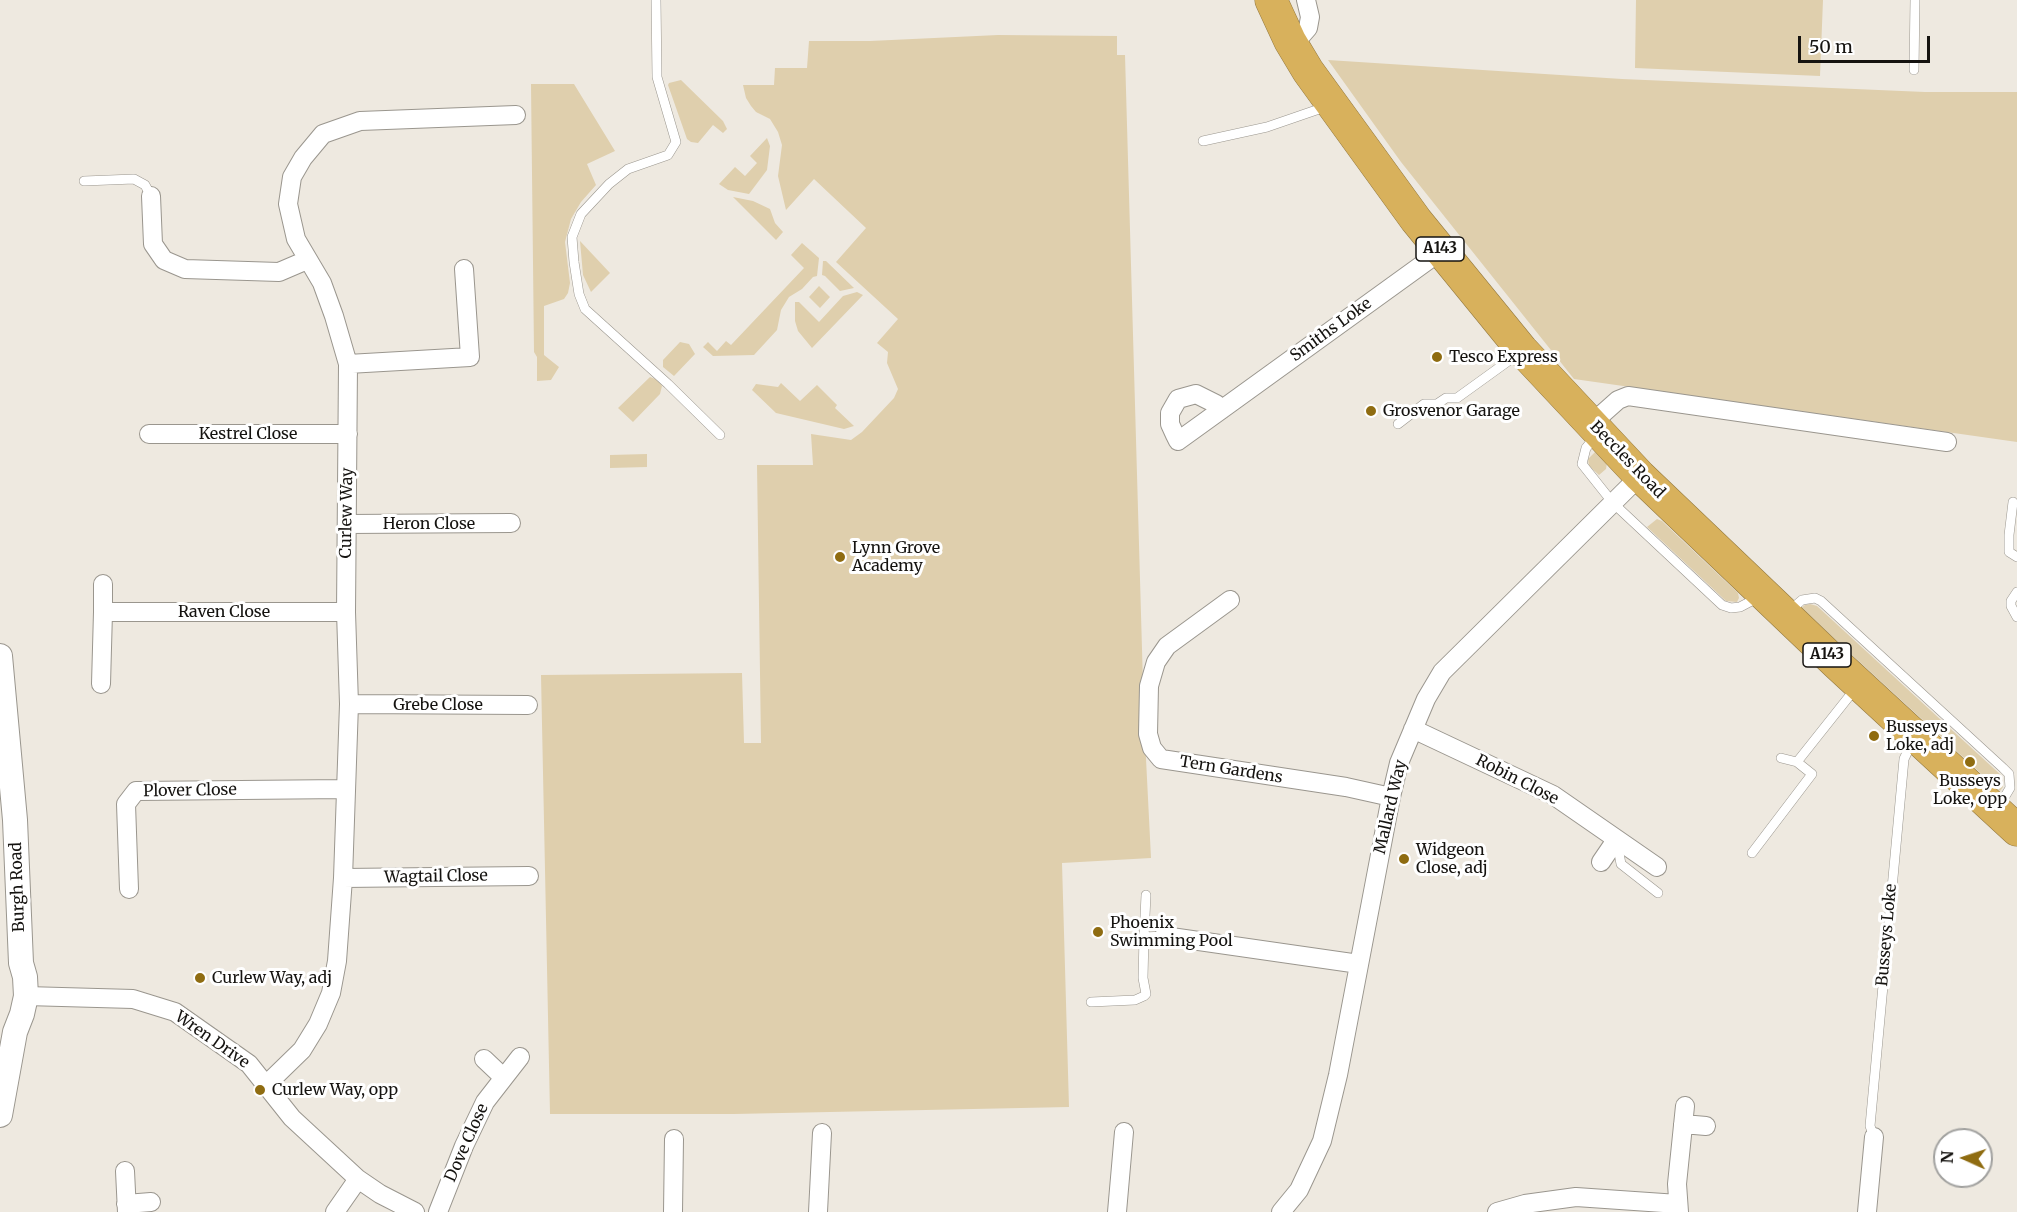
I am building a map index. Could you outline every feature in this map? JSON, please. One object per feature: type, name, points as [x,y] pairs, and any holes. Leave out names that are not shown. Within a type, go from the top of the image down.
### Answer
[{"type":"highway","name":"Beccles Road","points":[[1270,0],[1290,41],[1332,105],[1441,251],[1522,350],[1640,476],[1859,684],[2007,820]]},
{"type":"street","points":[[1290,41],[1301,36],[1308,28],[1310,17],[1306,0]]},
{"type":"street","name":"Curlew Way","points":[[266,1085],[302,1050],[318,1024],[331,993],[337,961],[343,878],[349,704],[346,612],[348,364],[322,283],[297,239],[288,204],[292,177],[303,158],[323,134],[360,121],[516,115]]},
{"type":"street","points":[[151,196],[153,244],[164,260],[185,269],[279,272],[307,260]]},
{"type":"street","name":"Smiths Loke","points":[[1221,410],[1441,251]]},
{"type":"street","points":[[348,364],[470,357],[464,269]]},
{"type":"street","points":[[1595,428],[1618,400],[1628,396],[1947,442]]},
{"type":"street","name":"Kestrel Close","points":[[148,434],[348,434]]},
{"type":"street","name":"Mallard Way","points":[[1286,1211],[1299,1190],[1322,1141],[1338,1076],[1399,763],[1426,699],[1443,672],[1640,476]]},
{"type":"street","name":"Heron Close","points":[[347,524],[512,523]]},
{"type":"street","points":[[101,684],[103,584]]},
{"type":"street","name":"Tern Gardens","points":[[1230,600],[1167,645],[1156,662],[1149,686],[1148,734],[1152,748],[1161,759],[1346,787],[1391,797]]},
{"type":"street","name":"Raven Close","points":[[103,612],[346,612]]},
{"type":"street","name":"Burgh Road","points":[[0,656],[2,712],[15,820],[21,963],[25,977],[26,996],[15,1032],[0,1115]]},
{"type":"street","name":"Grebe Close","points":[[349,704],[528,705]]},
{"type":"street","name":"Robin Close","points":[[1413,729],[1553,795],[1657,867]]},
{"type":"street","name":"Plover Close","points":[[129,889],[126,804],[136,791],[345,789]]},
{"type":"street","points":[[1601,862],[1616,840]]},
{"type":"street","name":"Wagtail Close","points":[[343,878],[529,876]]},
{"type":"street","points":[[1164,936],[1359,964]]},
{"type":"street","name":"Wren Drive","points":[[26,996],[133,999],[175,1012],[249,1064],[292,1118],[358,1179],[380,1194],[415,1212]]},
{"type":"street","name":"Dove Close","points":[[438,1212],[485,1101],[520,1057]]},
{"type":"street","points":[[484,1059],[503,1077]]},
{"type":"street","points":[[1498,1212],[1525,1204],[1576,1197],[1678,1208],[1677,1184],[1684,1115],[1706,1126]]},
{"type":"street","points":[[1117,1212],[1124,1132]]},
{"type":"street","points":[[818,1212],[822,1133]]},
{"type":"street","name":"Busseys Loke","points":[[1867,1212],[1874,1137]]},
{"type":"street","points":[[673,1212],[674,1139]]},
{"type":"street","points":[[125,1171],[126,1208],[151,1202]]},
{"type":"street","points":[[335,1212],[358,1179]]},
{"type":"lane","points":[[656,0],[657,77],[676,142],[668,155],[628,169],[609,183],[581,214],[572,237],[574,262],[579,294],[585,309],[720,435]]},
{"type":"lane","points":[[1914,70],[1915,0]]},
{"type":"lane","points":[[1203,141],[1267,127],[1332,105]]},
{"type":"lane","points":[[84,181],[134,179],[145,185],[151,196]]},
{"type":"lane","points":[[1398,424],[1424,405],[1457,398],[1522,350]]},
{"type":"lane","points":[[1595,428],[1582,464],[1613,503],[1722,605],[1731,608],[1775,605],[1815,598],[1821,601],[2009,774],[2007,820]]},
{"type":"lane","points":[[2013,502],[2009,552],[2017,557]]},
{"type":"lane","points":[[2017,592],[2011,601],[2017,617]]},
{"type":"lane","points":[[1797,762],[1859,684]]},
{"type":"lane","name":"Busseys Loke","points":[[1874,1137],[1870,1126],[1904,759],[1915,735]]},
{"type":"lane","points":[[1752,853],[1812,774],[1797,762],[1781,758]]},
{"type":"lane","points":[[1616,840],[1621,864],[1658,893]]},
{"type":"lane","points":[[1091,1002],[1135,1000],[1146,994],[1143,978],[1146,896]]},
{"type":"lane","points":[[1144,937],[1164,936]]},
{"type":"shaded area","points":[[1636,0],[1823,0],[1820,76],[1635,68]]},
{"type":"shaded area","name":"Lynn Grove Academy","points":[[998,35],[1117,36],[1117,55],[1125,55],[1144,719],[1151,858],[1062,863],[1069,1107],[734,1114],[550,1114],[541,675],[742,673],[744,743],[761,743],[757,465],[813,465],[811,434],[851,440],[862,432],[894,398],[898,389],[887,363],[888,352],[877,343],[898,319],[836,262],[866,228],[814,179],[786,210],[778,176],[782,145],[778,132],[770,119],[756,112],[751,106],[746,98],[743,85],[774,85],[775,68],[807,68],[809,41],[870,41]]},
{"type":"shaded area","points":[[1328,60],[1622,79],[1925,92],[2017,92],[2017,442],[1574,379],[1401,162]]},
{"type":"shaded area","points":[[681,80],[723,121],[727,129],[723,133],[713,125],[698,143],[687,139],[668,85]]},
{"type":"shaded area","points":[[531,84],[574,84],[615,151],[587,164],[596,185],[581,202],[571,219],[565,242],[570,283],[568,293],[564,299],[544,306],[544,355],[559,367],[551,380],[537,381],[537,357],[534,352]]},
{"type":"shaded area","points":[[767,138],[770,146],[767,170],[749,194],[728,190],[719,184],[735,167],[745,176],[757,163],[750,156]]},
{"type":"shaded area","points":[[733,197],[753,201],[770,209],[775,223],[783,232],[776,240]]},
{"type":"shaded area","points":[[580,241],[610,273],[591,292],[583,275]]},
{"type":"shaded area","points":[[802,243],[819,258],[817,276],[789,297],[781,310],[777,330],[754,355],[713,356],[703,347],[708,342],[717,351],[726,341],[731,345],[804,268],[791,255]]},
{"type":"shaded area","points":[[823,261],[826,261],[854,288],[840,291],[822,275]]},
{"type":"shaded area","points":[[819,286],[830,297],[820,308],[809,297]]},
{"type":"shaded area","points":[[857,292],[863,295],[812,348],[798,331],[795,321],[795,302],[799,302],[819,322],[843,296]]},
{"type":"shaded area","points":[[680,342],[689,344],[695,354],[674,376],[663,367],[663,360]]},
{"type":"shaded area","points":[[650,377],[658,380],[662,386],[660,394],[633,422],[618,408]]},
{"type":"shaded area","points":[[781,383],[800,401],[817,385],[837,405],[835,408],[854,426],[844,429],[776,413],[752,390],[756,384],[778,387]]},
{"type":"shaded area","points":[[1595,452],[1607,463],[1606,469],[1599,475],[1589,466],[1588,459]]},
{"type":"shaded area","points":[[647,454],[647,467],[610,468],[610,455]]},
{"type":"shaded area","points":[[1657,519],[1662,521],[1738,593],[1737,602],[1726,601],[1647,527]]},
{"type":"shaded area","points":[[1810,604],[1817,606],[2002,776],[2003,787],[2000,791],[1801,608]]},
{"type":"place","name":"Tesco Express","points":[[1437,357]]},
{"type":"place","name":"Grosvenor Garage","points":[[1371,411]]},
{"type":"place","name":"Lynn Grove Academy","points":[[840,557]]},
{"type":"place","name":"Busseys Loke, adj","points":[[1874,736]]},
{"type":"place","name":"Busseys Loke, opp","points":[[1970,762]]},
{"type":"place","name":"Widgeon Close, adj","points":[[1404,859]]},
{"type":"place","name":"Phoenix Swimming Pool","points":[[1098,932]]},
{"type":"place","name":"Curlew Way, adj","points":[[200,978]]},
{"type":"place","name":"Curlew Way, opp","points":[[260,1090]]}]
